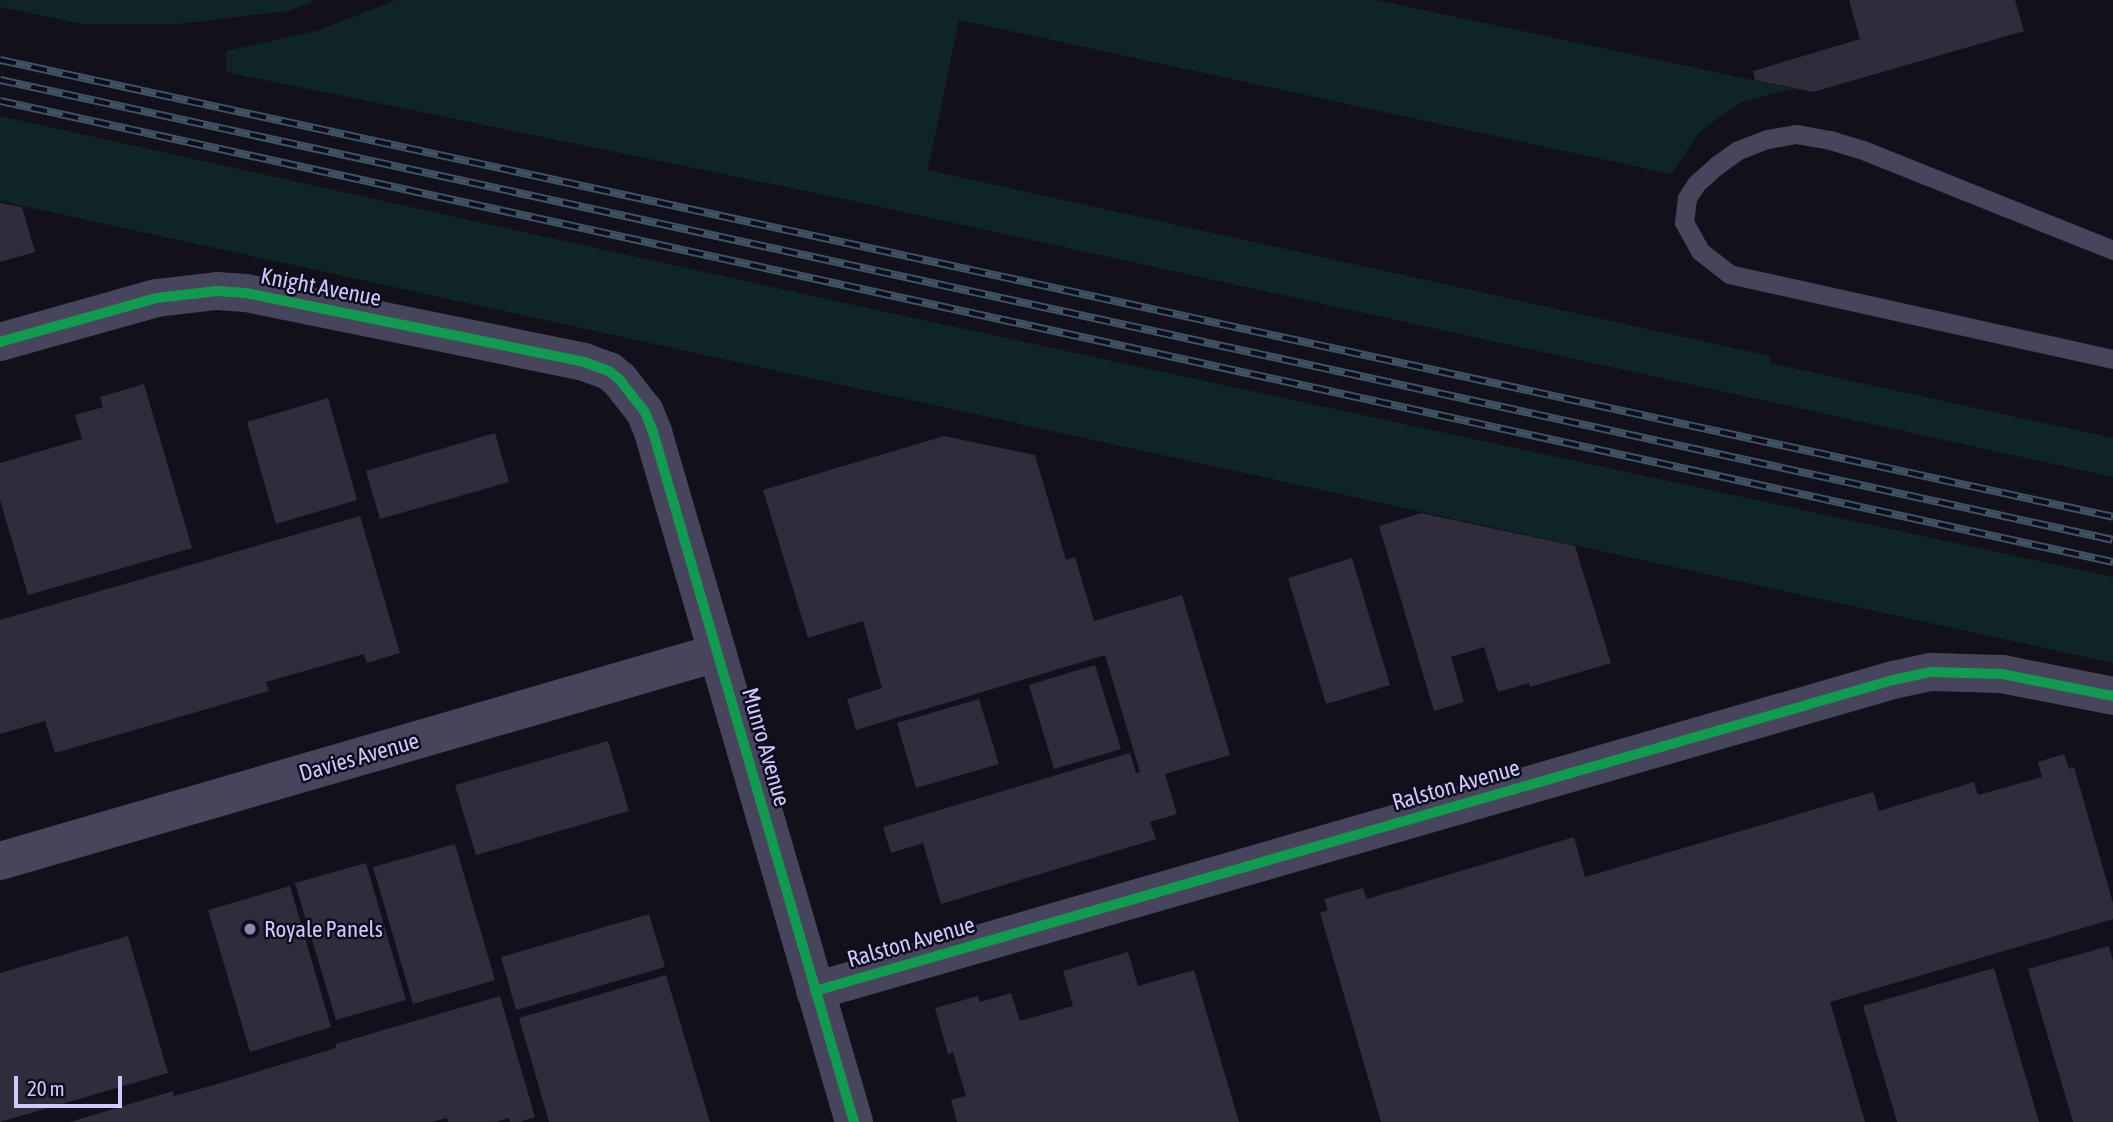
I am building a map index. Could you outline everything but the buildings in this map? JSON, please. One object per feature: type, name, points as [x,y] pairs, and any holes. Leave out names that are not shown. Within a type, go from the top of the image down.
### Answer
[{"type":"street","name":"Knight Avenue","points":[[0,342],[157,298],[217,291],[246,293],[584,362],[609,371],[628,388]]},
{"type":"street","name":"Munro Avenue","points":[[628,388],[645,412],[653,432],[854,1122]]},
{"type":"street","name":"Davies Avenue","points":[[0,861],[717,653]]},
{"type":"street","name":"Ralston Avenue","points":[[816,991],[1932,672],[2002,674],[2113,696]]},
{"type":"lane","points":[[2113,250],[1863,150],[1796,134],[1767,139],[1738,150],[1717,165],[1696,184],[1687,198],[1684,222],[1700,251],[1728,274],[2113,359]]},
{"type":"green space","points":[[0,0],[316,0],[289,11],[177,24],[83,24],[0,7]]},
{"type":"green space","points":[[396,0],[1376,0],[1800,90],[1785,90],[1740,103],[1700,131],[1671,174],[959,20],[928,170],[1770,356],[1770,363],[2113,438],[2113,477],[835,197],[226,72],[226,51],[320,30]]},
{"type":"green space","points":[[0,116],[872,309],[2113,577],[2113,663],[0,201]]},
{"type":"railway","points":[[0,60],[2113,517]]},
{"type":"railway","points":[[0,80],[2113,540]]},
{"type":"railway","points":[[0,101],[2113,562]]},
{"type":"cycle path","points":[[0,342],[157,298],[217,291],[246,293],[584,362],[609,371],[619,379],[645,412],[653,432],[854,1122]]},
{"type":"cycle path","points":[[815,991],[1893,680],[1932,672],[2002,674],[2113,696]]},
{"type":"place","name":"Royale Panels","points":[[250,929]]}]
